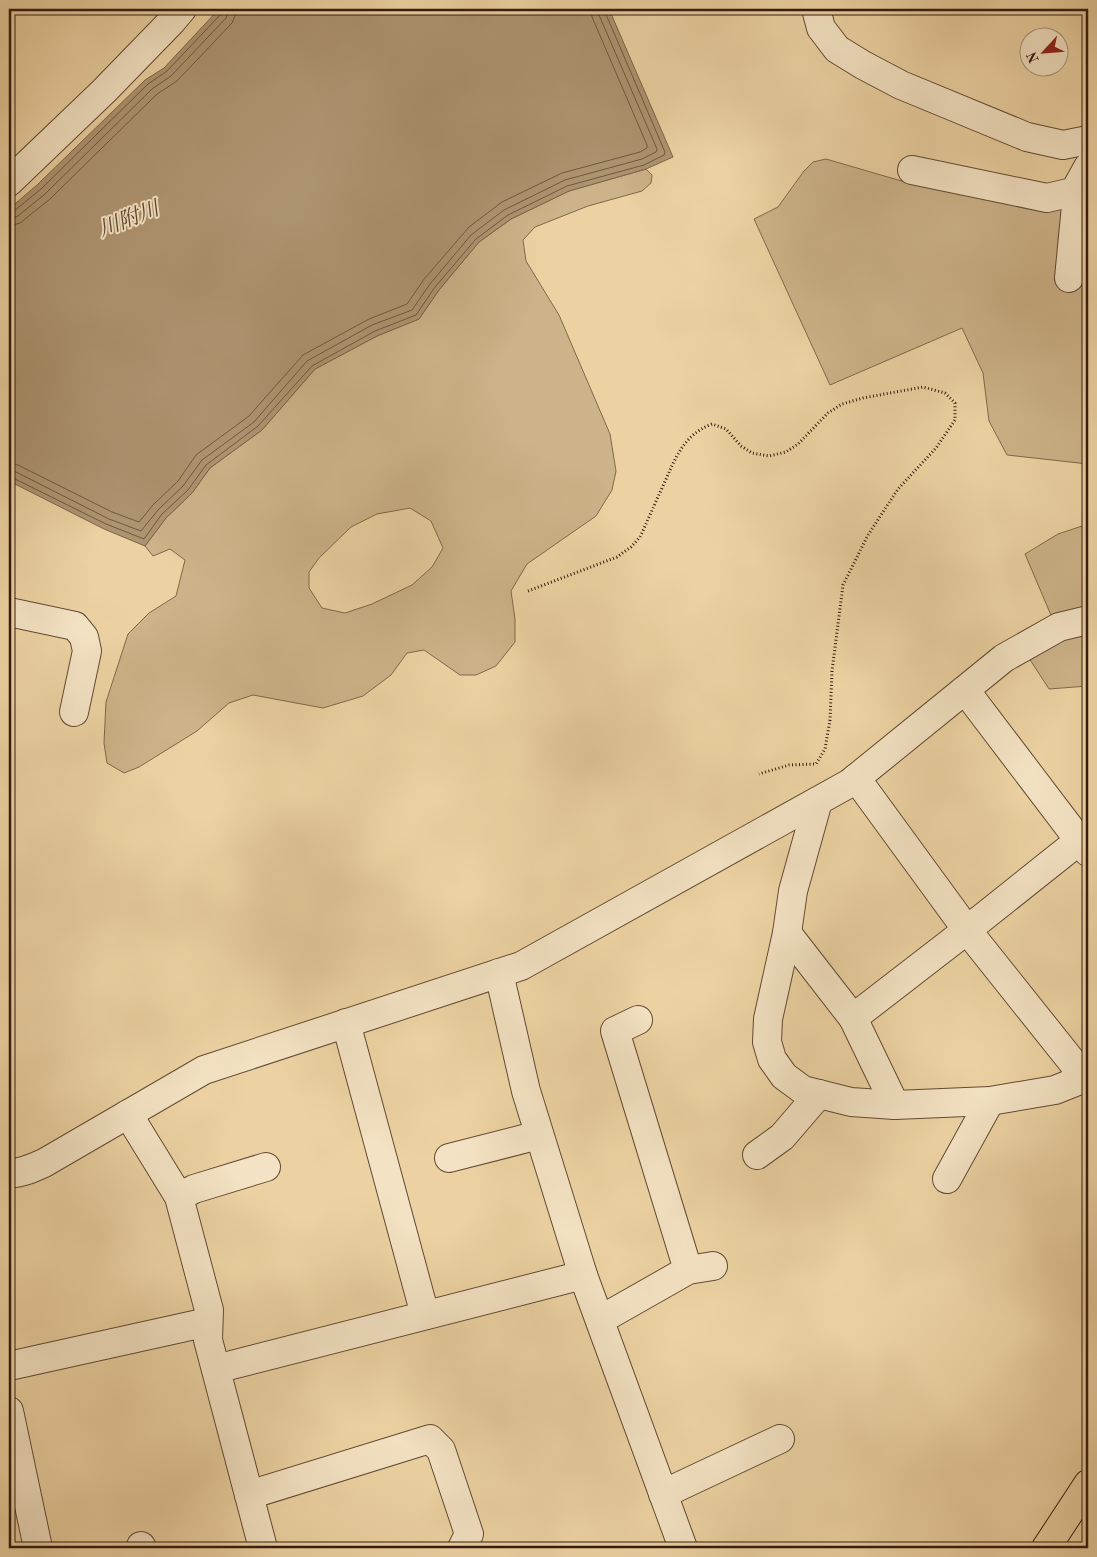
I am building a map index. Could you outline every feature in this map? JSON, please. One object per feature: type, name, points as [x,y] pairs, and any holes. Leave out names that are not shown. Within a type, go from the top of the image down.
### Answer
[{"type":"main road","points":[[1046,1548],[1088,1484]]},
{"type":"street","points":[[9,182],[104,91],[182,9]]},
{"type":"street","points":[[816,9],[821,28],[836,49],[862,66],[901,85],[1027,137],[1063,145],[1088,140]]},
{"type":"street","points":[[912,170],[1047,198],[1085,184],[1069,278]]},
{"type":"street","points":[[9,612],[75,626],[84,637],[87,652],[74,712]]},
{"type":"street","points":[[9,1174],[31,1169],[44,1163],[204,1070],[521,966],[856,778],[1004,658],[1059,627],[1088,620]]},
{"type":"street","points":[[853,1018],[967,930],[1084,846],[965,690]]},
{"type":"street","points":[[818,801],[793,891],[787,932],[768,1019],[767,1042],[772,1059],[784,1076],[803,1090],[851,1102],[895,1105],[990,1101],[1055,1090],[1086,1078],[967,930],[856,778]]},
{"type":"street","points":[[787,932],[853,1018],[895,1105]]},
{"type":"street","points":[[499,973],[526,1091],[583,1275],[683,1548]]},
{"type":"street","points":[[600,1320],[700,1268],[615,1031],[638,1020]]},
{"type":"street","points":[[346,1023],[425,1316]]},
{"type":"street","points":[[757,1155],[782,1137],[819,1094]]},
{"type":"street","points":[[947,1179],[990,1101]]},
{"type":"street","points":[[128,1114],[179,1197],[209,1310],[208,1340],[263,1548]]},
{"type":"street","points":[[449,1158],[540,1135]]},
{"type":"street","points":[[179,1197],[194,1189],[266,1167]]},
{"type":"street","points":[[216,1369],[583,1275]]},
{"type":"street","points":[[9,1366],[208,1322]]},
{"type":"street","points":[[9,1411],[38,1548]]},
{"type":"street","points":[[249,1495],[430,1439],[441,1450],[469,1534],[462,1548]]},
{"type":"street","points":[[663,1494],[780,1439]]},
{"type":"path","points":[[528,591],[618,557],[631,547],[640,537],[675,457],[687,440],[700,429],[712,424],[726,429],[741,446],[752,453],[769,456],[786,452],[798,444],[828,413],[842,404],[863,398],[923,387],[945,393],[954,404],[955,420],[936,448],[898,489],[868,536],[843,585],[832,671],[830,720],[825,749],[816,764],[790,765],[759,774]]},
{"type":"shaded area","points":[[826,159],[905,182],[932,169],[1049,194],[1088,186],[1088,464],[1007,455],[989,421],[983,373],[962,328],[830,385],[754,219],[778,207],[804,171],[813,162]]},
{"type":"shaded area","points":[[646,169],[652,175],[651,183],[642,191],[588,206],[535,227],[523,240],[526,261],[559,315],[610,434],[616,471],[612,490],[596,516],[527,564],[511,591],[515,619],[515,642],[496,666],[476,675],[460,675],[424,650],[407,653],[391,675],[363,696],[323,708],[253,695],[229,703],[197,731],[139,767],[124,773],[107,763],[104,743],[106,702],[128,634],[149,613],[176,596],[185,560],[170,549],[153,556],[145,546],[166,518],[192,493],[210,468],[262,430],[315,369],[377,336],[419,319],[439,290],[479,242],[511,219],[569,191]],"holes":[[[410,508],[431,521],[443,548],[432,567],[412,585],[372,604],[345,613],[322,608],[309,588],[309,572],[319,558],[351,527],[377,514]]]},
{"type":"shaded area","points":[[1088,524],[1088,686],[1049,689],[1025,652],[1059,634],[1025,554],[1058,534]]},
{"type":"water","name":"川附川","points":[[219,9],[609,9],[673,157],[646,169],[569,191],[511,219],[479,242],[439,290],[419,319],[377,336],[315,369],[262,430],[210,468],[192,493],[166,518],[145,546],[104,529],[9,481],[9,209],[37,185],[145,80],[164,68]]}]
